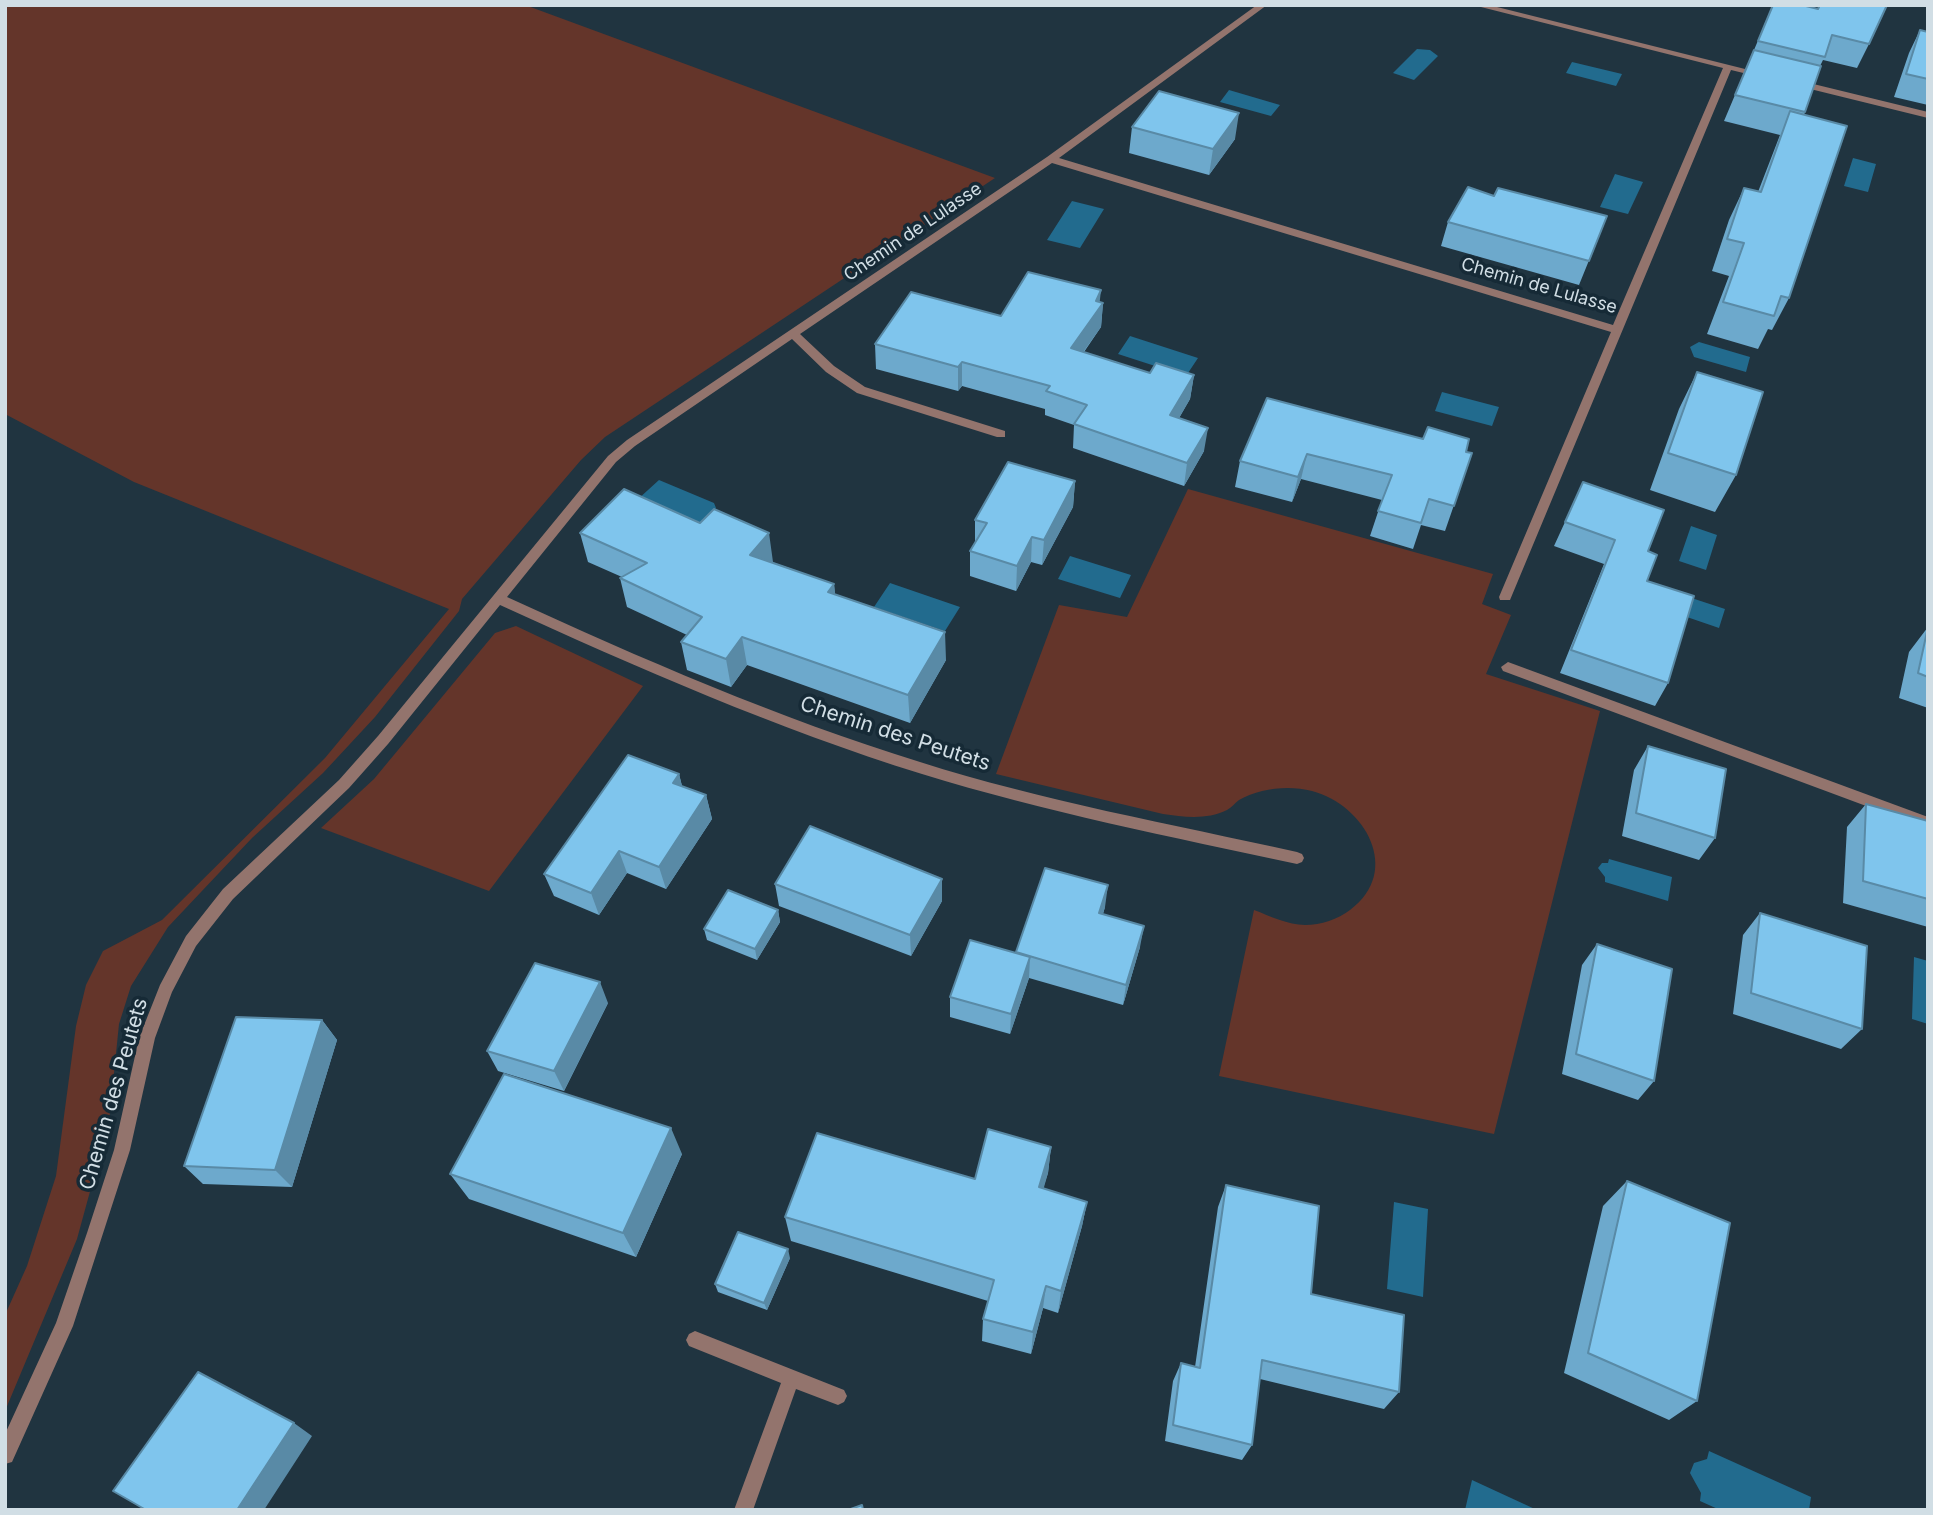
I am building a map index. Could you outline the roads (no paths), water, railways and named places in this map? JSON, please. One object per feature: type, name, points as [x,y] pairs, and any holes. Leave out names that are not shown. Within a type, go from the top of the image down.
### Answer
[{"type":"street","name":"Chemin de Lulasse","points":[[612,458],[1051,159],[1263,5]]},
{"type":"street","points":[[1477,5],[1928,115]]},
{"type":"street","name":"Chemin de Lulasse","points":[[1051,159],[1618,330],[1728,66]]},
{"type":"street","points":[[1505,597],[1618,330]]},
{"type":"street","points":[[793,334],[830,369],[861,390],[1000,434]]},
{"type":"street","name":"Chemin des Peutets","points":[[5,1455],[64,1326],[122,1150],[147,1038],[165,990],[191,941],[228,894],[344,784],[612,458]]},
{"type":"street","name":"Chemin des Peutets","points":[[498,598],[650,668],[888,757],[985,787],[1297,858]]},
{"type":"street","points":[[1508,667],[1928,823]]},
{"type":"street","points":[[695,1340],[838,1396]]},
{"type":"street","points":[[743,1510],[791,1379]]},
{"type":"water","points":[[1417,49],[1430,50],[1438,56],[1414,80],[1393,73]]},
{"type":"water","points":[[1572,62],[1622,74],[1616,86],[1566,73]]},
{"type":"water","points":[[1229,90],[1280,105],[1271,116],[1220,102]]},
{"type":"water","points":[[1853,158],[1876,164],[1868,192],[1844,186]]},
{"type":"water","points":[[1615,174],[1643,182],[1628,214],[1600,207]]},
{"type":"water","points":[[1072,201],[1104,209],[1080,248],[1047,240]]},
{"type":"water","points":[[1130,336],[1198,358],[1186,376],[1118,354]]},
{"type":"water","points":[[1699,342],[1750,357],[1746,372],[1694,357],[1690,347]]},
{"type":"water","points":[[1442,392],[1499,407],[1492,426],[1435,411]]},
{"type":"water","points":[[659,480],[714,503],[716,508],[698,526],[637,500]]},
{"type":"water","points":[[1691,526],[1717,535],[1706,570],[1679,561]]},
{"type":"water","points":[[1070,556],[1131,575],[1120,598],[1058,579]]},
{"type":"water","points":[[890,583],[960,607],[945,631],[874,607]]},
{"type":"water","points":[[1655,586],[1725,609],[1719,628],[1649,604]]},
{"type":"water","points":[[1609,859],[1672,877],[1668,901],[1605,882],[1605,877],[1598,868],[1602,863],[1608,863]]},
{"type":"water","points":[[1914,957],[1928,961],[1928,1024],[1912,1019]]},
{"type":"water","points":[[1394,1202],[1428,1209],[1423,1297],[1387,1289]]},
{"type":"water","points":[[1709,1451],[1811,1497],[1809,1510],[1720,1510],[1700,1501],[1701,1493],[1690,1473],[1694,1463],[1707,1459]]},
{"type":"water","points":[[1472,1480],[1537,1510],[1465,1510]]}]
